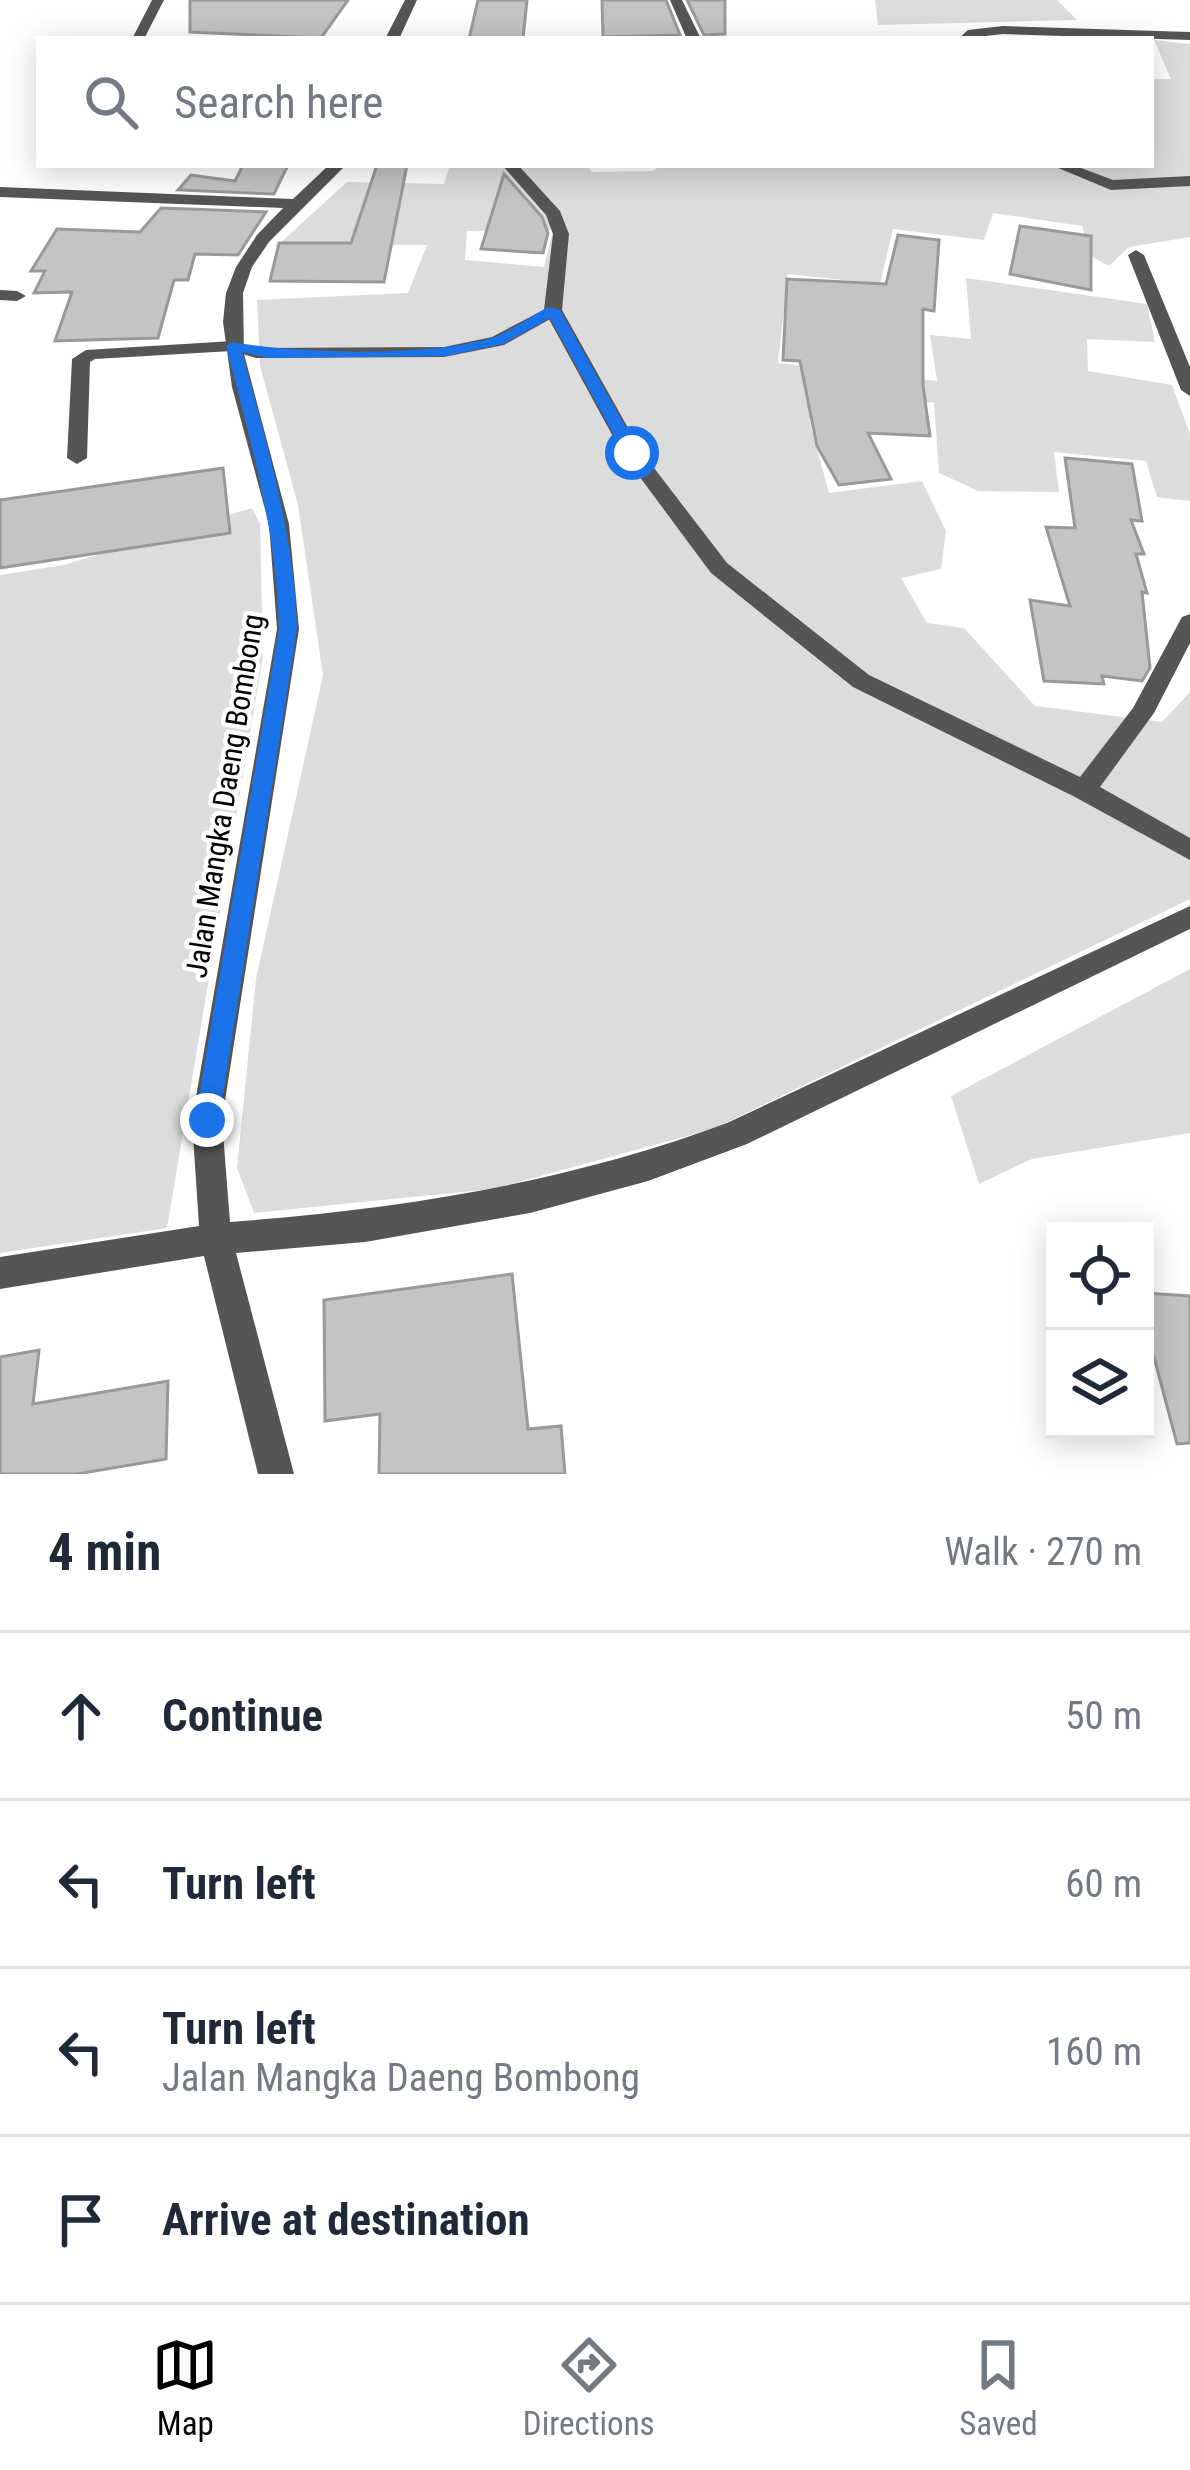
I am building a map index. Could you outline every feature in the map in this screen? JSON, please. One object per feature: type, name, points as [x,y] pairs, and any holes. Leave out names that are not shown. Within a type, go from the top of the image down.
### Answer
[{"type":"street","points":[[140,36],[158,0]]},
{"type":"street","points":[[393,36],[411,0]]},
{"type":"street","points":[[676,0],[693,36]]},
{"type":"street","points":[[969,36],[1003,30],[1190,36]]},
{"type":"street","name":"Jalan Mangka Daeng Bombong","points":[[276,1474],[216,1239],[207,1120],[288,629],[277,513],[233,346],[232,293],[245,264],[335,168]]},
{"type":"street","points":[[513,168],[554,214],[562,234],[553,310],[632,453],[719,568],[861,681],[1084,790],[1190,850]]},
{"type":"street","points":[[1067,168],[1111,185],[1190,181]]},
{"type":"street","points":[[0,192],[302,204]]},
{"type":"street","points":[[1136,255],[1190,390]]},
{"type":"street","points":[[77,458],[81,359],[106,350],[233,346],[269,353],[445,352],[498,341],[553,310]]},
{"type":"street","points":[[1084,790],[1142,713],[1190,622]]},
{"type":"street","points":[[0,1273],[216,1239],[364,1227],[530,1198],[649,1167],[736,1134],[1190,917]]},
{"type":"shaded area","points":[[875,0],[1057,0],[1077,20],[878,25]]},
{"type":"shaded area","points":[[1154,40],[1190,44],[1190,237],[1129,247],[1109,266],[1092,257],[1082,226],[993,213],[984,240],[893,229],[880,284],[788,274],[778,363],[937,381],[930,335],[971,339],[966,278],[1147,304],[1155,342],[1087,339],[1088,371],[1172,385],[1190,434],[1190,501],[1157,497],[1146,461],[1054,452],[1059,492],[978,491],[939,473],[934,402],[809,419],[829,493],[922,481],[946,531],[941,569],[901,578],[927,623],[964,628],[1035,706],[1162,722],[1190,692],[1190,899],[713,1129],[492,1189],[254,1213],[237,1168],[256,979],[323,675],[298,505],[260,366],[257,300],[408,293],[427,245],[278,245],[347,182],[444,184],[449,168],[589,168],[591,172],[1154,168],[1154,79],[1171,79]],"holes":[[[467,231],[553,231],[544,267],[465,260]]]},
{"type":"shaded area","points":[[252,508],[260,524],[263,656],[167,1228],[0,1253],[0,575],[64,565]]},
{"type":"shaded area","points":[[1190,969],[1190,1133],[1032,1159],[979,1184],[951,1096]]},
{"type":"building","points":[[190,0],[348,0],[322,36],[190,32]]},
{"type":"building","points":[[478,0],[527,0],[523,36],[470,36]]},
{"type":"building","points":[[602,0],[666,0],[680,35],[642,36],[603,36]]},
{"type":"building","points":[[687,0],[725,0],[725,34],[704,35]]},
{"type":"building","points":[[242,168],[287,168],[274,194],[178,190],[191,175],[235,181]]},
{"type":"building","points":[[376,168],[406,168],[384,282],[270,281],[279,243],[351,243]]},
{"type":"building","points":[[504,174],[542,217],[548,233],[543,253],[481,249]]},
{"type":"building","points":[[161,208],[266,212],[238,255],[195,254],[188,280],[174,280],[158,338],[55,341],[72,292],[34,293],[45,271],[31,271],[57,229],[140,232]]},
{"type":"building","points":[[1020,226],[1091,236],[1091,290],[1010,274]]},
{"type":"building","points":[[898,235],[939,240],[934,311],[923,309],[923,386],[930,436],[868,433],[891,479],[839,485],[817,446],[800,361],[783,360],[787,279],[886,284]]},
{"type":"building","points":[[1065,458],[1132,464],[1142,521],[1131,520],[1144,554],[1136,554],[1147,593],[1142,592],[1150,668],[1142,681],[1102,676],[1104,684],[1044,681],[1030,600],[1070,606],[1046,527],[1075,528]]},
{"type":"building","points":[[223,468],[230,533],[0,568],[0,500]]},
{"type":"building","points":[[512,1274],[528,1429],[561,1426],[565,1474],[379,1474],[380,1414],[325,1421],[324,1300]]},
{"type":"building","points":[[1154,1294],[1190,1296],[1190,1443],[1177,1444],[1154,1357]]},
{"type":"building","points":[[39,1350],[33,1404],[168,1381],[166,1459],[77,1474],[0,1474],[0,1357]]},
{"type":"route","points":[[207,1120],[288,629],[277,513],[233,346],[269,353],[445,352],[498,341],[553,310],[632,453]]}]
